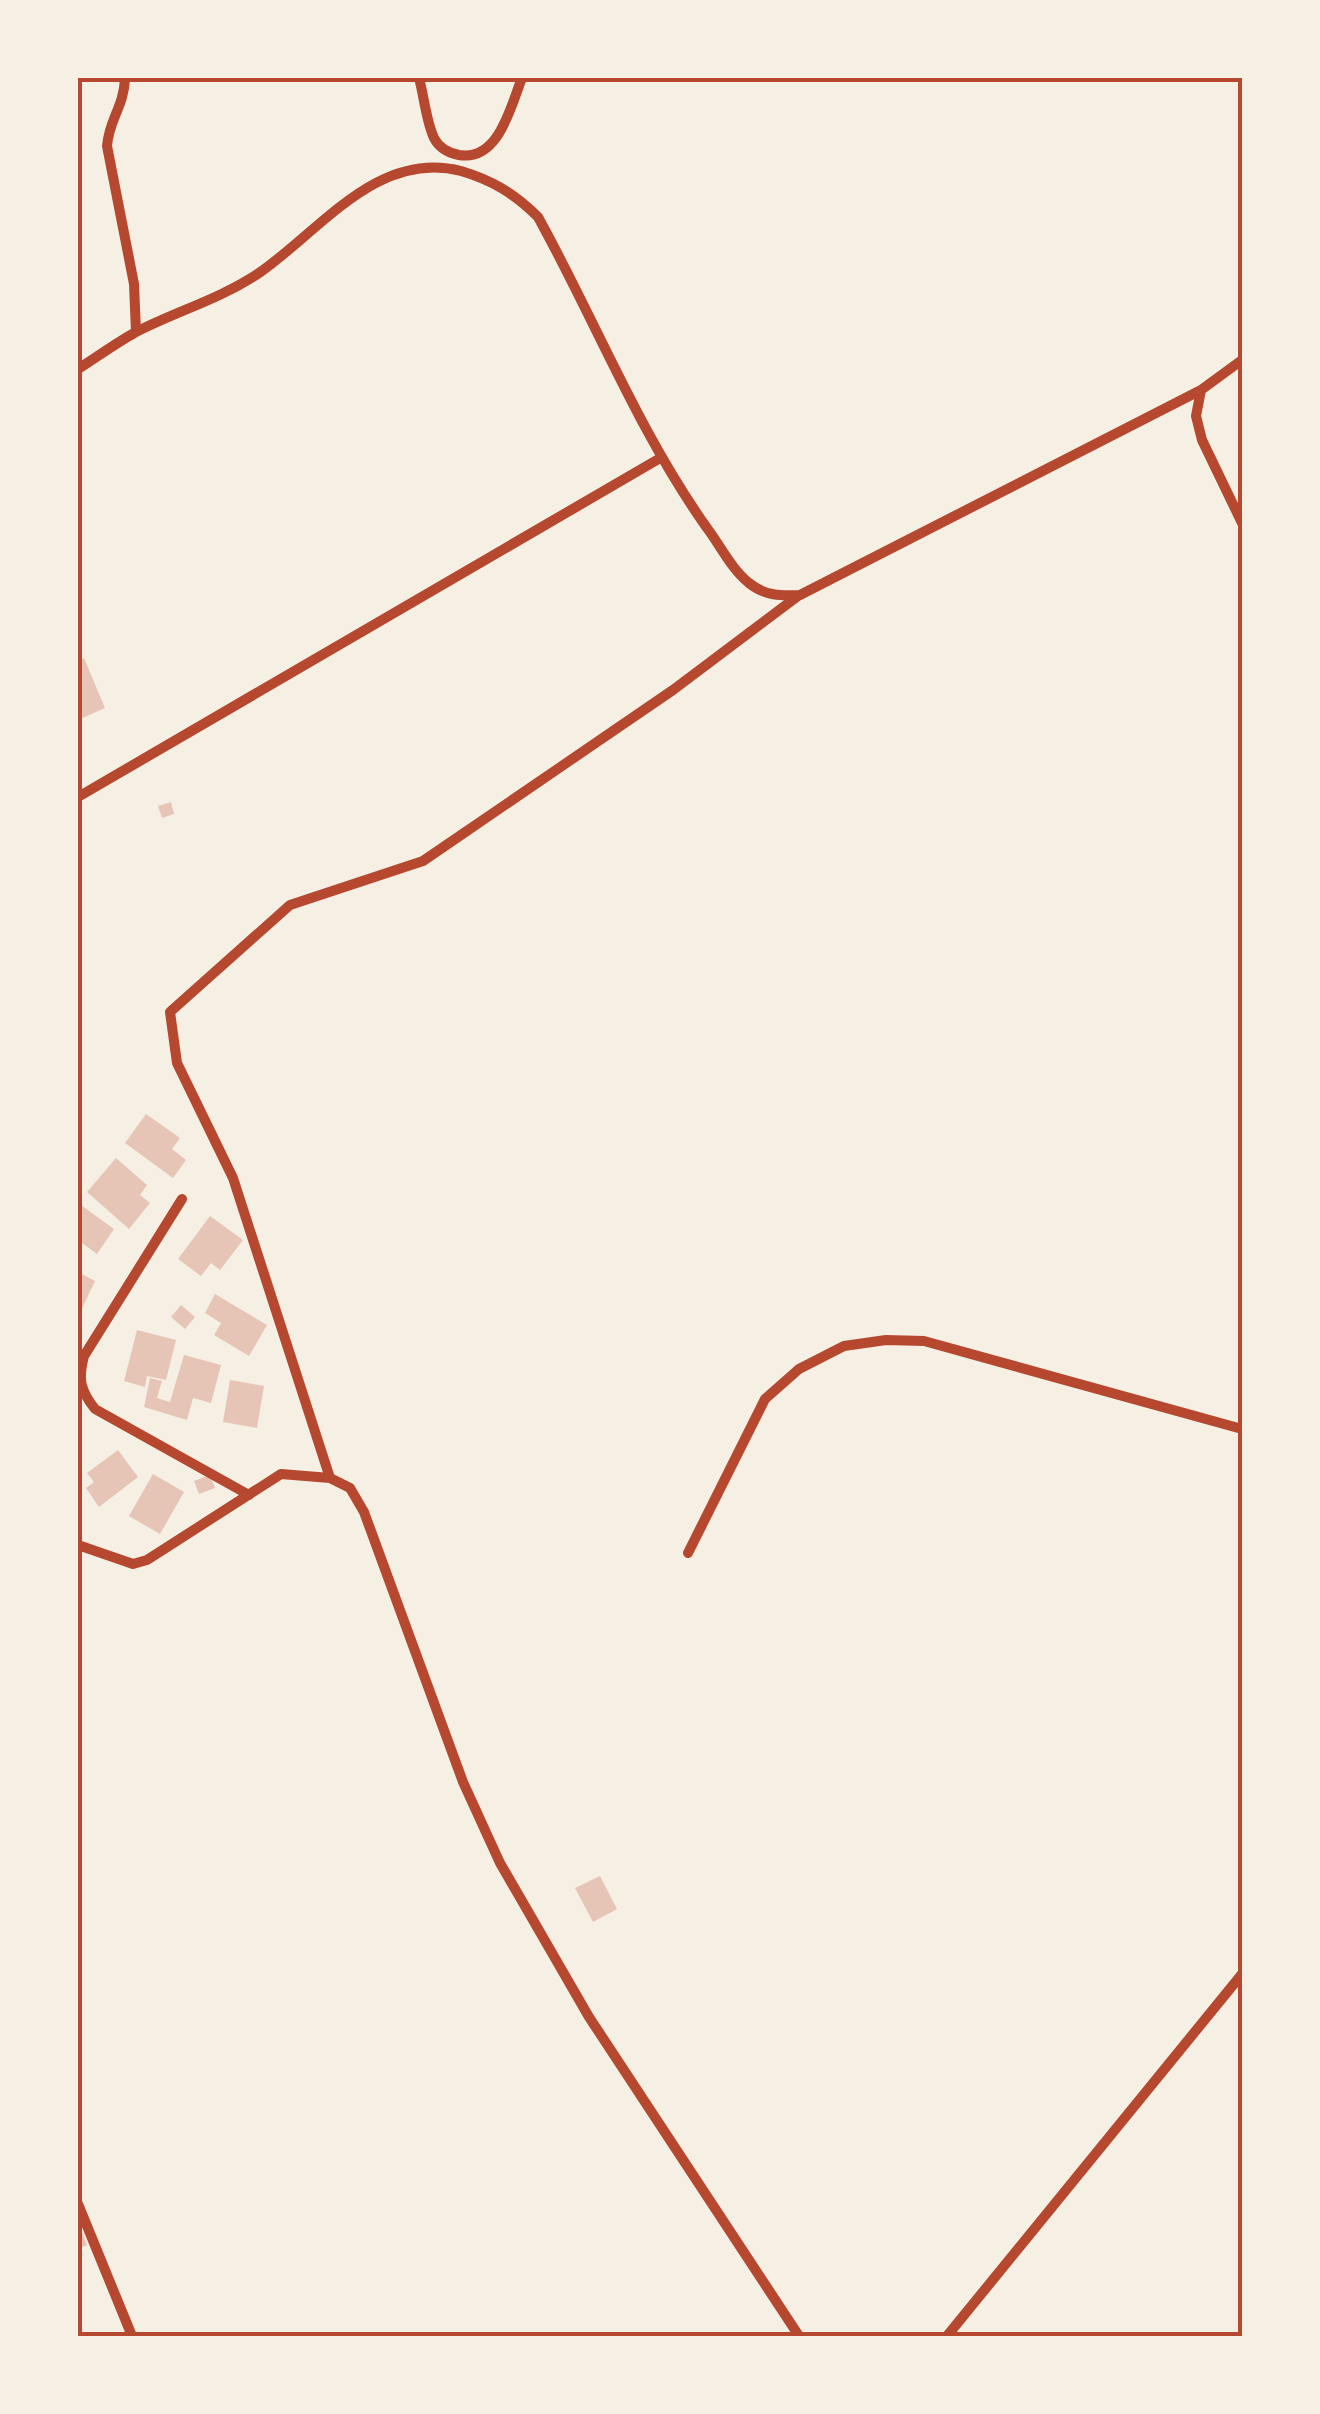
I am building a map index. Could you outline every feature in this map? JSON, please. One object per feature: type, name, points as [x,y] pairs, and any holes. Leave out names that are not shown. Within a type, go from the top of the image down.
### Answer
[{"type":"street","points":[[125,78],[124,100],[108,130],[107,146],[132,267],[136,332]]},
{"type":"street","points":[[419,78],[434,140],[452,154],[466,156],[482,152],[496,140],[522,78]]},
{"type":"street","points":[[78,368],[136,332],[210,302],[259,272],[366,188],[406,169],[448,168],[476,175],[516,195],[538,217],[662,457],[745,581],[777,596],[800,595]]},
{"type":"street","points":[[330,1478],[234,1178],[177,1063],[170,1012],[290,906],[423,861],[673,690],[800,595],[1202,390],[1242,360]]},
{"type":"street","points":[[1202,390],[1196,416],[1202,440],[1242,524]]},
{"type":"street","points":[[78,797],[662,457]]},
{"type":"street","points":[[182,1199],[84,1356],[79,1376],[82,1392],[96,1408],[249,1495]]},
{"type":"street","points":[[688,1553],[765,1399],[798,1369],[844,1346],[886,1340],[924,1341],[1242,1428]]},
{"type":"street","points":[[78,1544],[133,1564],[147,1560],[281,1474],[330,1478],[350,1488],[364,1512],[463,1782],[500,1862],[588,2018],[799,2336]]},
{"type":"street","points":[[947,2336],[1242,1974]]},
{"type":"street","points":[[78,2204],[132,2336]]},
{"type":"building","points":[[84,658],[105,708],[78,720],[78,661]]},
{"type":"building","points":[[171,802],[174,814],[162,818],[158,806]]},
{"type":"building","points":[[146,1114],[180,1138],[172,1149],[186,1160],[173,1178],[125,1143]]},
{"type":"building","points":[[116,1158],[147,1185],[140,1195],[150,1203],[129,1229],[87,1192]]},
{"type":"building","points":[[78,1203],[114,1229],[97,1254],[78,1240]]},
{"type":"building","points":[[210,1216],[243,1240],[220,1270],[211,1263],[201,1276],[178,1259]]},
{"type":"building","points":[[78,1272],[95,1281],[78,1317]]},
{"type":"building","points":[[215,1294],[267,1325],[249,1356],[214,1335],[221,1323],[205,1313]]},
{"type":"building","points":[[181,1305],[195,1317],[185,1329],[171,1317]]},
{"type":"building","points":[[137,1330],[176,1340],[166,1380],[147,1376],[145,1387],[124,1381]]},
{"type":"building","points":[[184,1355],[221,1365],[211,1403],[193,1398],[187,1420],[144,1407],[150,1378],[162,1381],[157,1398],[170,1402]]},
{"type":"building","points":[[230,1380],[264,1386],[257,1428],[223,1422]]},
{"type":"building","points":[[118,1450],[138,1477],[99,1507],[86,1488],[94,1482],[87,1473]]},
{"type":"building","points":[[153,1474],[184,1492],[160,1534],[129,1516]]},
{"type":"building","points":[[210,1475],[215,1488],[199,1494],[194,1481]]},
{"type":"building","points":[[600,1876],[617,1909],[593,1922],[575,1888]]},
{"type":"building","points":[[78,2222],[87,2245],[78,2249]]}]
